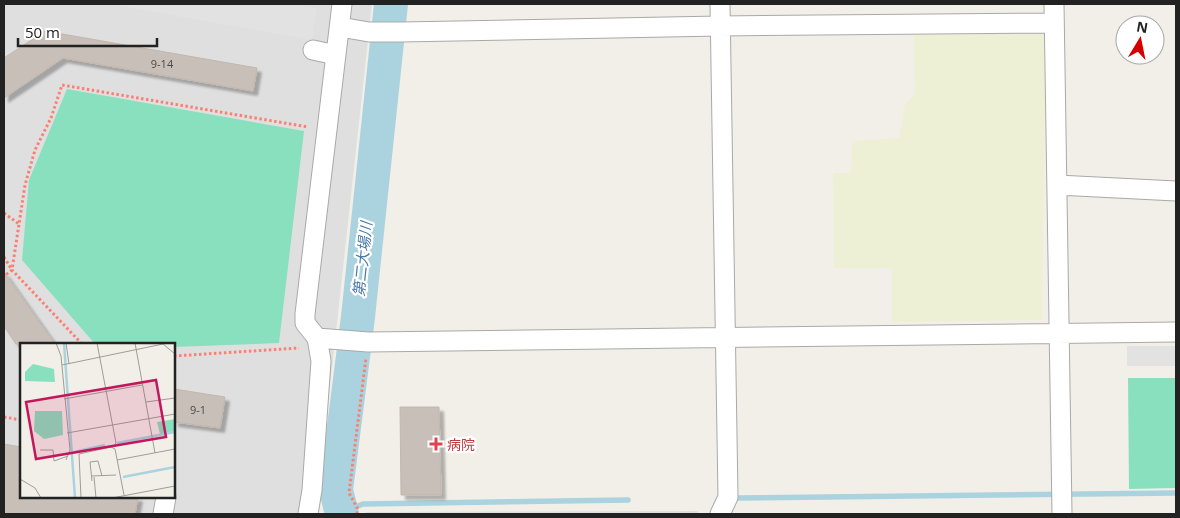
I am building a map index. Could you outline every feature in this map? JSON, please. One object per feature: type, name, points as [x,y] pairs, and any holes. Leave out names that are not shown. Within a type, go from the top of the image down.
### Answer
[{"type":"street","points":[[308,514],[312,490],[321,377],[317,338],[305,323],[305,314],[342,4]]},
{"type":"street","points":[[720,4],[727,338],[728,497],[720,514]]},
{"type":"street","points":[[1054,4],[1062,514]]},
{"type":"street","points":[[340,27],[368,32],[401,32],[720,26],[1054,23]]},
{"type":"street","points":[[313,50],[336,55]]},
{"type":"street","points":[[1057,185],[1176,191]]},
{"type":"street","points":[[317,338],[376,341],[1176,332]]},
{"type":"street","points":[[163,514],[166,498]]},
{"type":"path","points":[[4,276],[12,270],[25,185],[35,150],[51,118],[62,84],[308,127]]},
{"type":"path","points":[[4,213],[20,224]]},
{"type":"path","points":[[4,257],[12,270],[81,343]]},
{"type":"path","points":[[357,514],[357,507],[349,493],[376,341]]},
{"type":"path","points":[[175,356],[299,348]]},
{"type":"path","points":[[4,417],[20,420]]},
{"type":"shaded area","points":[[4,4],[372,4],[316,514],[4,514]]},
{"type":"shaded area","points":[[109,4],[295,4],[317,8],[312,40]]},
{"type":"shaded area","points":[[1127,346],[1176,346],[1176,366],[1127,366]]},
{"type":"shaded area","points":[[698,511],[698,514],[366,514],[366,512]]},
{"type":"green space","points":[[1046,30],[1042,320],[892,322],[892,268],[834,268],[833,173],[851,173],[852,141],[899,138],[905,104],[915,94],[914,32]]},
{"type":"green space","points":[[67,89],[304,131],[279,343],[175,347],[175,343],[94,343],[22,260],[29,180]]},
{"type":"green space","points":[[1128,378],[1176,378],[1176,488],[1129,489]]},
{"type":"building","points":[[45,31],[257,68],[253,91],[63,58],[4,98],[4,58]]},
{"type":"building","points":[[4,272],[54,343],[16,344],[4,326]]},
{"type":"building","points":[[175,389],[225,397],[220,428],[175,422]]},
{"type":"building","points":[[400,407],[439,407],[441,495],[401,495]]},
{"type":"building","points":[[4,444],[20,447],[20,498],[138,498],[135,514],[4,514]]},
{"type":"waterway","name":"第二大場川","points":[[342,514],[336,490],[358,317],[391,4]]},
{"type":"waterway","points":[[737,498],[1176,493]]},
{"type":"waterway","points":[[342,512],[363,504],[628,500]]},
{"type":"place","name":"病院","points":[[436,444]]}]
